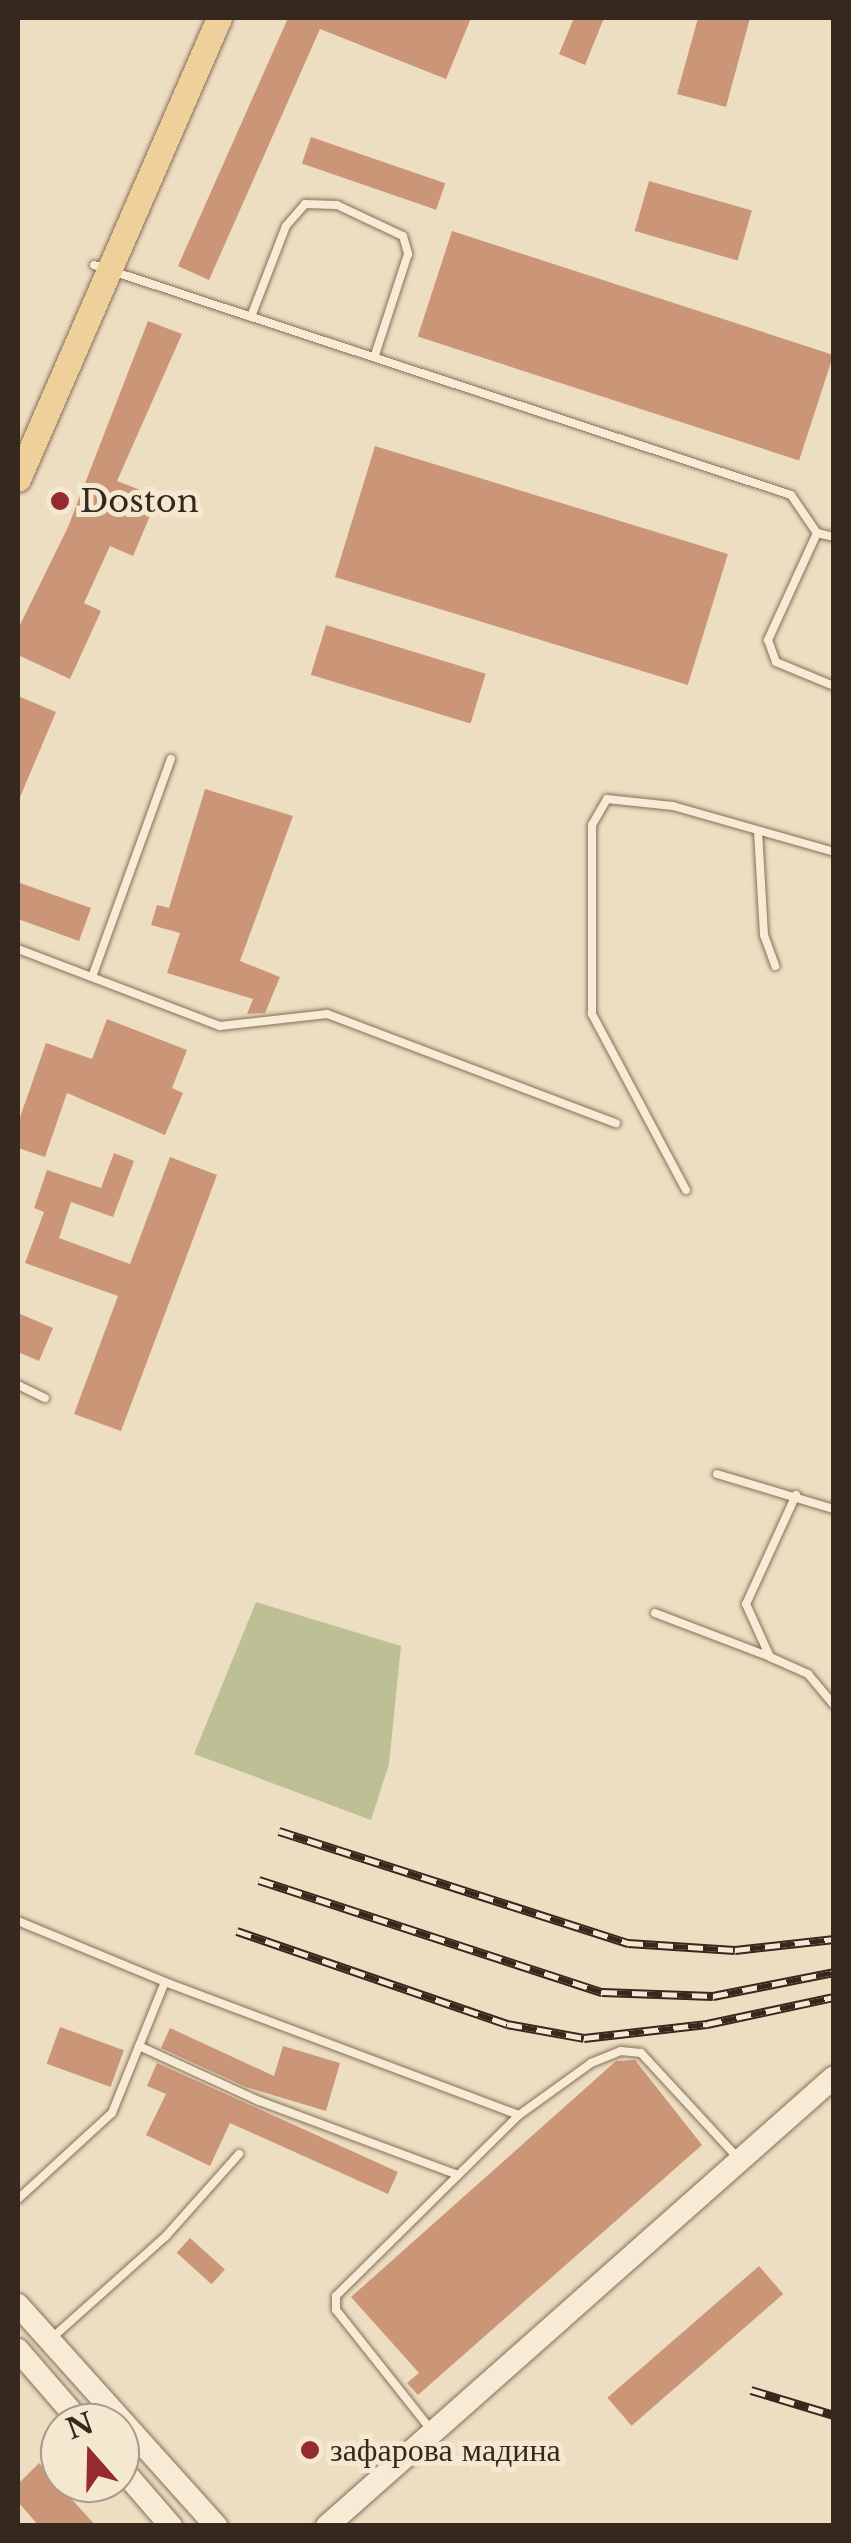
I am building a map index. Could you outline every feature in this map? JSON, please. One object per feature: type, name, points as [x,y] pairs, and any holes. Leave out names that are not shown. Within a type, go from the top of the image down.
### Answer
[{"type":"main road","points":[[18,479],[202,18]]},
{"type":"main road","points":[[18,440],[219,18]]},
{"type":"street","points":[[327,2526],[834,2076]]},
{"type":"street","points":[[18,2305],[216,2526]]},
{"type":"street","points":[[18,2350],[64,2403]]},
{"type":"street","points":[[140,2490],[171,2526]]},
{"type":"lane","points":[[252,314],[286,226],[305,204],[337,205],[403,236],[408,254],[375,355]]},
{"type":"lane","points":[[102,268],[252,314],[791,495],[817,533],[834,537]]},
{"type":"lane","points":[[817,533],[768,640],[776,662],[834,686]]},
{"type":"lane","points":[[92,977],[171,759]]},
{"type":"lane","points":[[686,1190],[592,1014],[592,825],[607,799],[674,806],[834,852]]},
{"type":"lane","points":[[758,831],[764,935],[775,966]]},
{"type":"lane","points":[[18,949],[220,1026],[327,1014],[616,1123]]},
{"type":"lane","points":[[18,1385],[46,1398]]},
{"type":"lane","points":[[717,1474],[834,1509]]},
{"type":"lane","points":[[770,1657],[746,1604],[796,1495]]},
{"type":"lane","points":[[654,1613],[808,1674],[834,1705]]},
{"type":"lane","points":[[18,1921],[164,1982],[519,2115]]},
{"type":"lane","points":[[18,2199],[112,2114],[164,1982]]},
{"type":"lane","points":[[139,2046],[258,2101],[458,2175]]},
{"type":"lane","points":[[432,2432],[336,2310],[336,2296],[519,2115],[592,2063],[630,2050],[641,2053],[740,2160]]},
{"type":"lane","points":[[50,2340],[166,2236],[239,2154]]},
{"type":"green space","points":[[256,1602],[401,1646],[389,1764],[371,1820],[194,1754]]},
{"type":"building","points":[[288,18],[471,18],[446,79],[320,29],[209,280],[178,266]]},
{"type":"building","points":[[574,18],[604,18],[585,65],[559,54]]},
{"type":"building","points":[[698,18],[750,18],[726,107],[677,94]]},
{"type":"building","points":[[311,137],[445,183],[436,210],[302,163]]},
{"type":"building","points":[[649,181],[752,210],[738,260],[635,231]]},
{"type":"building","points":[[452,231],[833,355],[799,460],[418,337]]},
{"type":"building","points":[[148,321],[182,334],[117,481],[158,497],[133,556],[110,546],[84,603],[101,611],[70,679],[18,655],[18,629],[68,527]]},
{"type":"building","points":[[375,446],[728,554],[688,685],[335,577]]},
{"type":"building","points":[[326,625],[486,674],[470,724],[311,675]]},
{"type":"building","points":[[18,696],[56,712],[18,802]]},
{"type":"building","points":[[205,789],[293,816],[240,961],[280,977],[265,1013],[247,1014],[253,999],[167,973],[180,933],[151,925],[157,905],[169,908]]},
{"type":"building","points":[[20,883],[91,908],[79,941],[18,919]]},
{"type":"building","points":[[107,1019],[187,1050],[172,1088],[183,1093],[165,1135],[67,1093],[45,1157],[18,1148],[18,1123],[46,1043],[92,1059]]},
{"type":"building","points":[[114,1153],[134,1161],[113,1217],[71,1202],[59,1238],[130,1264],[170,1157],[217,1175],[121,1431],[74,1414],[118,1296],[25,1263],[44,1212],[34,1208],[47,1170],[101,1188]]},
{"type":"building","points":[[18,1313],[53,1328],[39,1361],[18,1352]]},
{"type":"building","points":[[60,2027],[124,2050],[111,2087],[47,2064]]},
{"type":"building","points":[[170,2028],[274,2076],[283,2046],[340,2063],[326,2111],[246,2087],[161,2048]]},
{"type":"building","points":[[635,2060],[702,2145],[418,2395],[407,2383],[419,2373],[351,2297],[616,2061]]},
{"type":"building","points":[[157,2063],[398,2172],[388,2194],[230,2123],[210,2166],[146,2135],[166,2094],[147,2086]]},
{"type":"building","points":[[190,2238],[225,2269],[212,2284],[177,2253]]},
{"type":"building","points":[[759,2266],[783,2294],[632,2426],[607,2398]]},
{"type":"building","points":[[39,2463],[40,2503],[75,2503],[96,2526],[39,2526],[18,2502],[18,2484]]},
{"type":"railway","points":[[279,1831],[628,1943],[735,1950],[834,1939]]},
{"type":"railway","points":[[259,1880],[602,1992],[713,1996],[834,1972]]},
{"type":"railway","points":[[237,1931],[507,2024],[584,2038],[707,2024],[834,1997]]},
{"type":"railway","points":[[751,2390],[834,2415]]},
{"type":"place","name":"Doston","points":[[60,501]]},
{"type":"place","name":"зафарова мадина","points":[[310,2450]]}]
